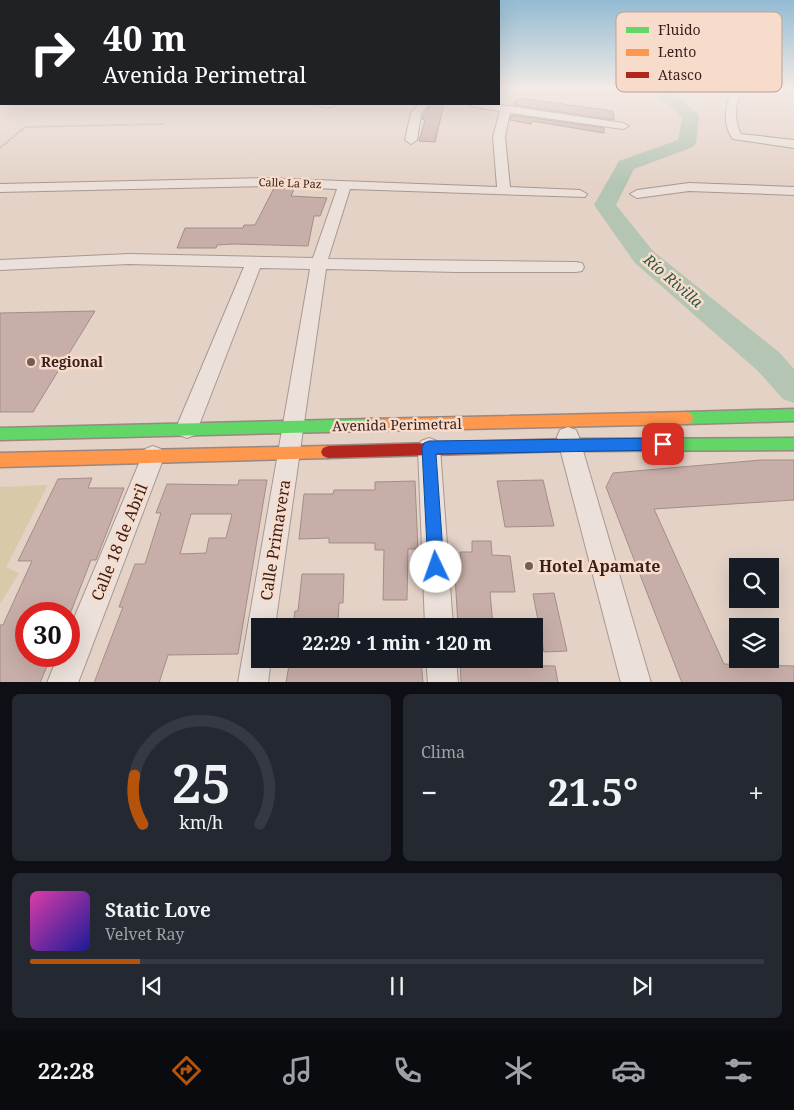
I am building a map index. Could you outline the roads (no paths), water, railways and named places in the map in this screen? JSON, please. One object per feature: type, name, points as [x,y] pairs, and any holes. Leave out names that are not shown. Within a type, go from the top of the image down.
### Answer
[{"type":"main road","name":"Avenida Perimetral","points":[[0,460],[429,448],[566,433],[794,415]]},
{"type":"main road","name":"Avenida Perimetral","points":[[0,434],[187,428],[293,427],[566,433],[793,444]]},
{"type":"street","points":[[411,140],[415,121]]},
{"type":"street","points":[[503,121],[499,137],[504,191]]},
{"type":"street","points":[[587,121],[623,126]]},
{"type":"street","points":[[730,121],[732,132],[737,137],[794,144]]},
{"type":"street","name":"Calle La Paz","points":[[0,188],[264,182],[580,194]]},
{"type":"street","name":"Calle Primavera","points":[[262,618],[319,264],[345,185]]},
{"type":"street","points":[[636,194],[689,187],[794,191]]},
{"type":"street","points":[[0,265],[129,259],[319,264],[576,267]]},
{"type":"street","points":[[187,428],[254,262]]},
{"type":"street","points":[[566,433],[636,682]]},
{"type":"street","points":[[429,448],[439,618]]},
{"type":"street","name":"Calle 18 de Abril","points":[[62,682],[153,457]]},
{"type":"street","points":[[252,682],[254,668]]},
{"type":"street","points":[[441,668],[442,682]]},
{"type":"waterway","name":"Río Rivilla","points":[[690,121],[687,143],[626,165],[605,205],[644,257],[769,362],[794,390]]},
{"type":"place","name":"Regional","points":[[31,362]]},
{"type":"place","name":"Hotel Apamate","points":[[529,566]]}]
